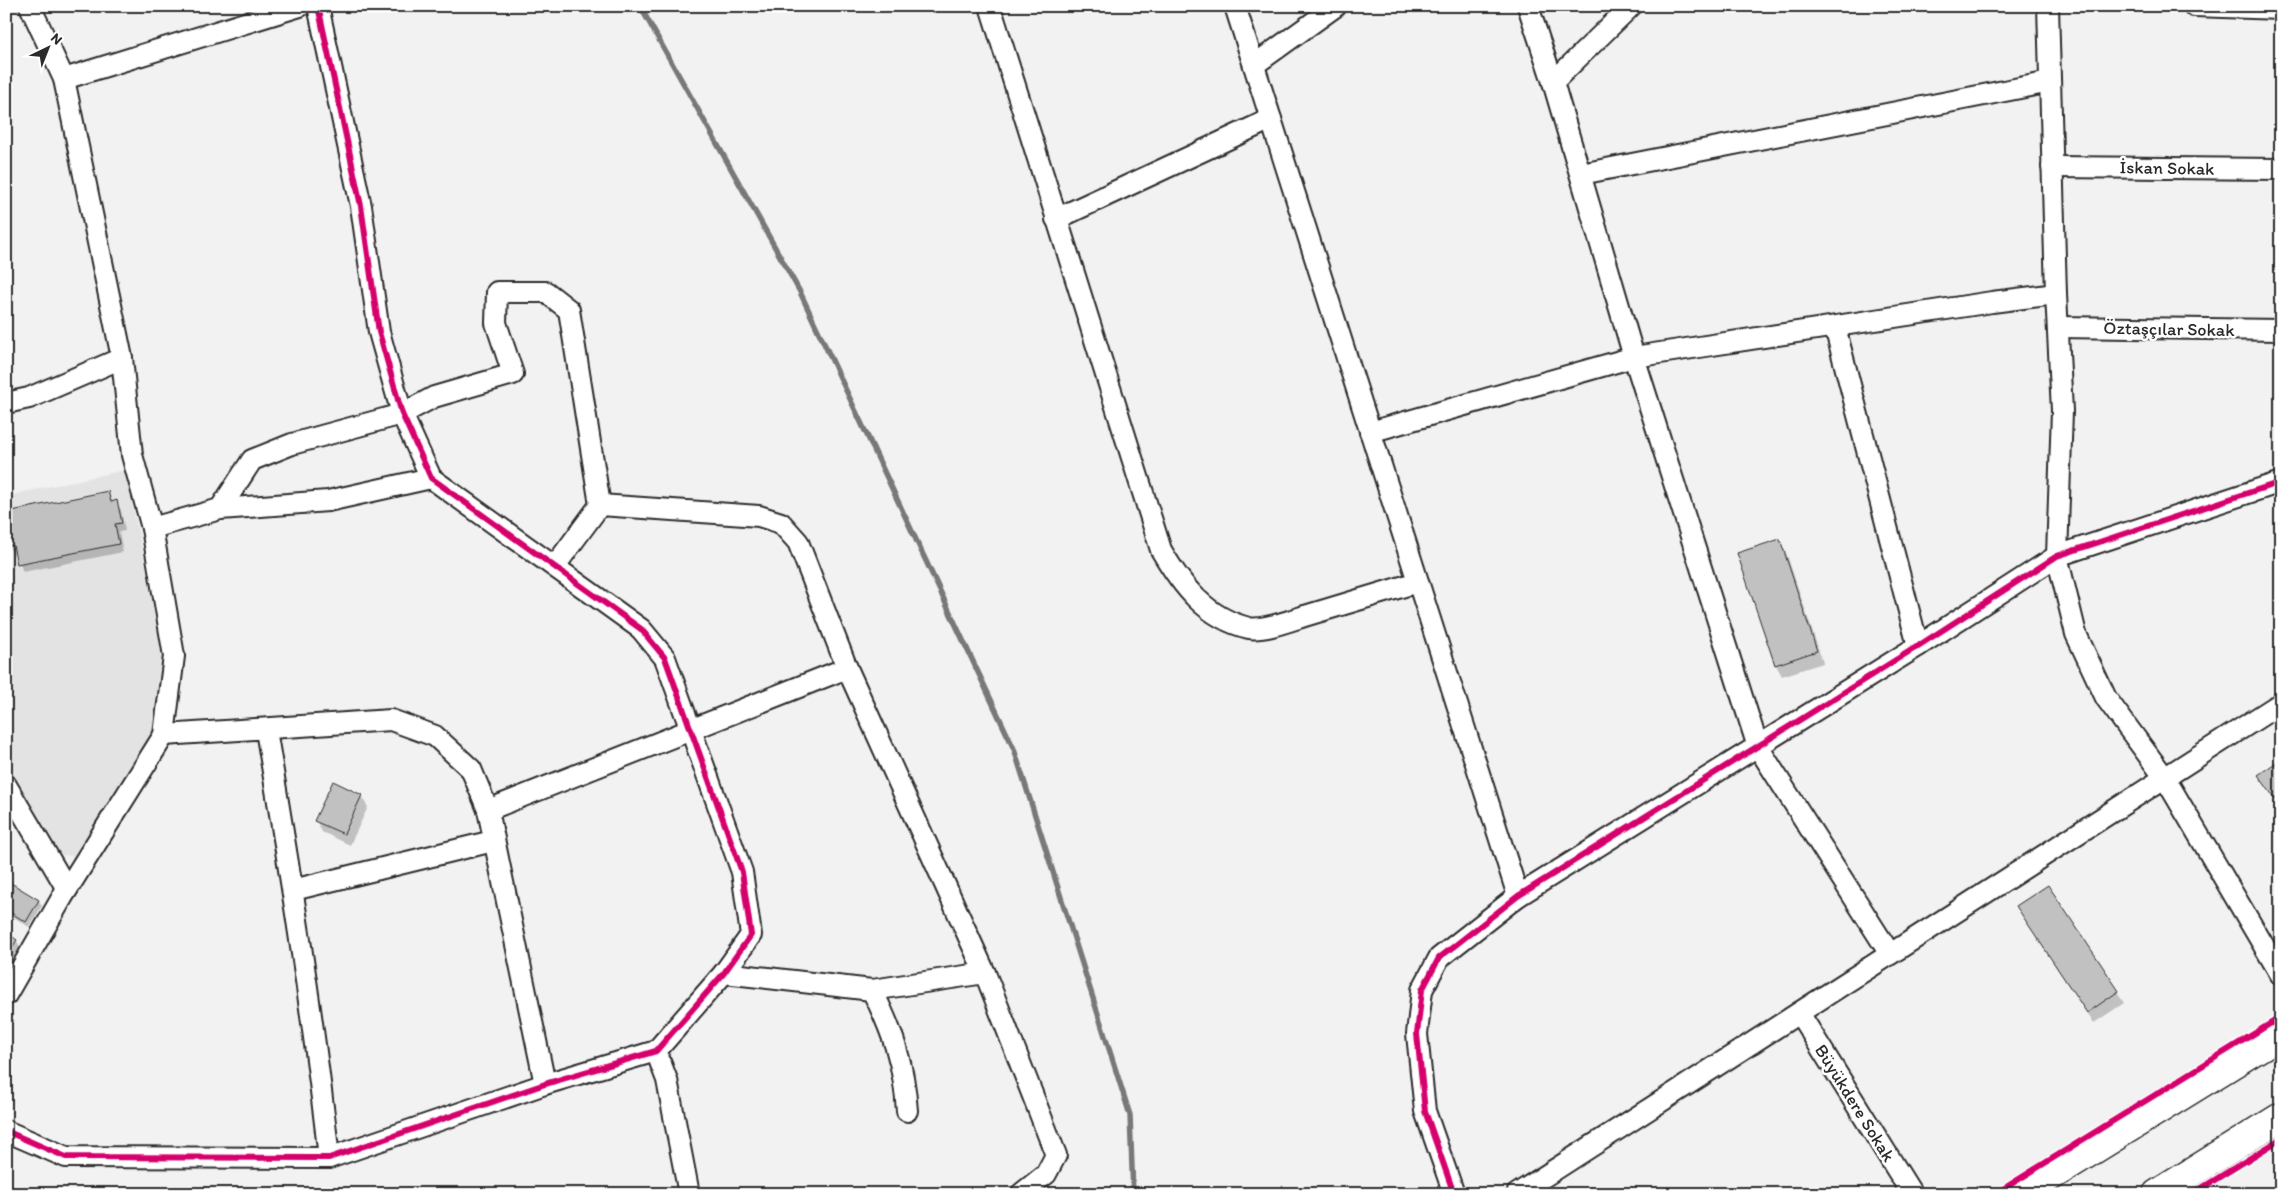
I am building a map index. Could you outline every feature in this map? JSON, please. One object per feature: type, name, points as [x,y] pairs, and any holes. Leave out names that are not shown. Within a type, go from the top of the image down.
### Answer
[{"type":"main road","points":[[2022,1194],[2281,1034]]},
{"type":"main road","points":[[2157,1194],[2281,1117]]},
{"type":"street","points":[[6,995],[67,889],[164,735],[174,656],[152,528],[132,455],[122,358],[64,79],[30,6]]},
{"type":"street","points":[[64,79],[300,6]]},
{"type":"street","points":[[6,1131],[66,1157],[329,1158],[545,1084],[656,1051],[724,973],[751,935],[742,872],[665,658],[641,629],[431,478],[402,414],[379,332],[361,206],[318,6]]},
{"type":"street","points":[[990,6],[1161,550],[1177,577],[1197,601],[1223,618],[1251,628],[1277,624],[1418,582]]},
{"type":"street","points":[[1235,6],[1518,896]]},
{"type":"street","points":[[1254,66],[1336,6]]},
{"type":"street","points":[[1528,6],[1581,174],[1634,357],[1758,747],[1890,954]]},
{"type":"street","points":[[1553,82],[1631,6]]},
{"type":"street","points":[[2048,6],[2056,294],[2062,411],[2057,556],[2076,634],[2106,698],[2165,778],[2281,975]]},
{"type":"street","points":[[2194,6],[2281,9]]},
{"type":"street","points":[[1581,174],[2050,82]]},
{"type":"street","points":[[1056,219],[1271,119]]},
{"type":"street","name":"İskan Sokak","points":[[2052,167],[2281,169]]},
{"type":"street","points":[[220,509],[252,460],[292,444],[402,414],[434,397],[513,374],[496,323],[497,292],[546,292],[569,310],[600,505],[555,566]]},
{"type":"street","points":[[1370,432],[1634,357],[1992,302],[2056,294]]},
{"type":"street","points":[[1835,327],[1918,646]]},
{"type":"street","name":"Öztaşçılar Sokak","points":[[2058,327],[2281,330]]},
{"type":"street","points":[[6,403],[28,398],[122,358]]},
{"type":"street","points":[[152,528],[220,509],[328,501],[431,478]]},
{"type":"street","points":[[1454,1194],[1425,1111],[1417,1034],[1422,990],[1439,958],[1518,896],[1758,747],[2057,556],[2281,482]]},
{"type":"street","points":[[600,505],[759,516],[781,523],[798,542],[847,668],[985,974],[1056,1155],[1046,1174],[1021,1194]]},
{"type":"street","points":[[488,810],[847,668]]},
{"type":"street","points":[[1517,1194],[2281,703]]},
{"type":"street","points":[[164,735],[266,730],[391,720],[435,736],[471,770],[488,810],[545,1084]]},
{"type":"street","points":[[266,730],[293,890],[319,1072],[329,1158]]},
{"type":"street","points":[[6,785],[67,889]]},
{"type":"street","points":[[293,890],[493,841]]},
{"type":"street","points":[[724,973],[872,990],[985,974]]},
{"type":"street","points":[[872,990],[890,1026],[905,1078],[907,1111]]},
{"type":"street","name":"Büyükdere Sokak","points":[[1799,1013],[1912,1194]]},
{"type":"street","points":[[656,1051],[667,1080],[689,1194]]},
{"type":"shaded area","points":[[125,470],[165,656],[160,722],[74,856],[60,855],[6,764],[6,496]]},
{"type":"building","points":[[108,491],[111,502],[117,500],[122,523],[115,524],[119,544],[17,564],[13,545],[7,546],[6,523],[9,523],[7,512]]},
{"type":"building","points":[[1780,539],[1817,651],[1775,665],[1737,553]]},
{"type":"building","points":[[2281,759],[2281,807],[2258,775]]},
{"type":"building","points":[[333,781],[362,795],[344,834],[314,821]]},
{"type":"building","points":[[6,880],[39,900],[26,922],[6,910]]},
{"type":"building","points":[[2048,885],[2119,991],[2087,1013],[2016,906]]},
{"type":"building","points":[[6,932],[17,940],[6,956]]},
{"type":"waterway","points":[[640,6],[800,292],[1014,749],[1130,1115],[1133,1194]]},
{"type":"cycle path","points":[[6,1131],[66,1157],[329,1158],[545,1084],[656,1051],[724,973],[751,935],[742,872],[665,658],[641,629],[431,478],[402,414],[379,332],[361,206],[318,6]]},
{"type":"cycle path","points":[[1454,1194],[1425,1111],[1417,1034],[1422,990],[1439,958],[1518,896],[1918,646],[2057,556],[2281,482]]},
{"type":"cycle path","points":[[1995,1194],[2281,1017]]},
{"type":"cycle path","points":[[2192,1194],[2281,1139]]}]
